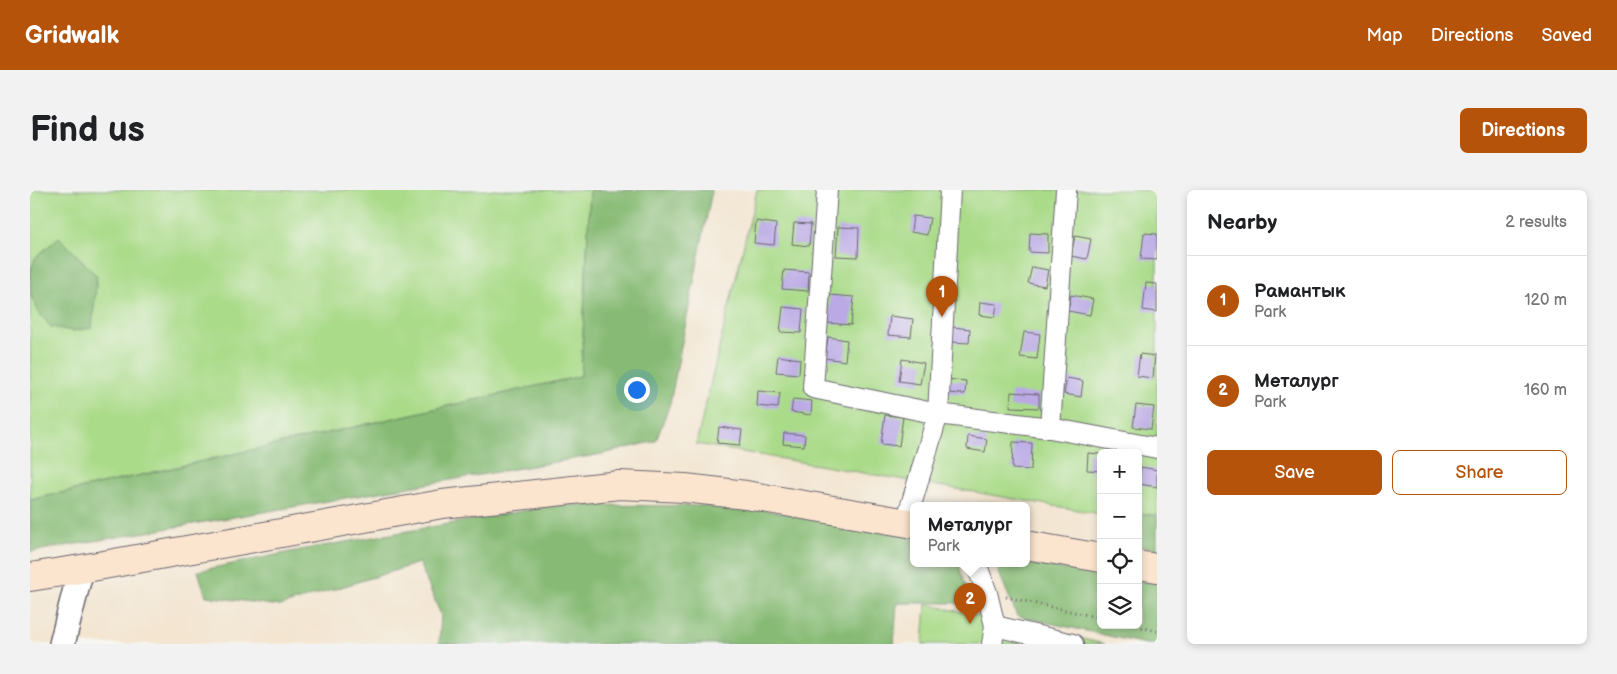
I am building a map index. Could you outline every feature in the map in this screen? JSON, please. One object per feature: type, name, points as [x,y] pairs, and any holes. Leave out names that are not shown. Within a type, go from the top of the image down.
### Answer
[{"type":"main road","points":[[30,577],[442,504],[619,485],[685,488],[746,495],[910,523]]},
{"type":"main road","points":[[1030,546],[1097,557]]},
{"type":"main road","points":[[1142,566],[1157,568]]},
{"type":"street","points":[[827,190],[813,388],[938,414],[1050,428],[1157,448]]},
{"type":"street","points":[[915,502],[938,414],[950,190]]},
{"type":"street","points":[[1050,428],[1066,190]]},
{"type":"street","points":[[977,567],[987,593],[994,635],[1073,644]]},
{"type":"street","points":[[62,644],[81,569]]},
{"type":"path","points":[[987,593],[1097,617]]},
{"type":"path","points":[[1142,627],[1157,631]]},
{"type":"green space","points":[[30,190],[590,190],[581,376],[30,500]]},
{"type":"green space","points":[[590,190],[712,190],[670,403],[656,441],[602,454],[30,552],[30,500],[581,376]]},
{"type":"green space","points":[[757,190],[1157,190],[1157,523],[1142,521],[1142,449],[1097,449],[1097,513],[696,444]]},
{"type":"green space","points":[[59,237],[97,276],[92,328],[73,331],[51,327],[37,310],[30,292],[30,274],[35,258]]},
{"type":"green space","points":[[556,505],[742,506],[910,536],[910,567],[959,567],[971,603],[897,603],[894,644],[439,644],[441,615],[419,563],[280,606],[206,596],[198,571],[300,550]]},
{"type":"green space","points":[[1142,514],[1157,515],[1157,549],[1142,547]]},
{"type":"green space","points":[[1030,564],[1097,573],[1097,629],[1142,629],[1142,581],[1157,583],[1157,644],[1146,644],[1017,616],[997,567],[1030,567]]},
{"type":"green space","points":[[926,604],[1105,644],[923,644]]},
{"type":"building","points":[[913,216],[930,218],[927,235],[911,232]]},
{"type":"building","points":[[756,221],[776,224],[774,245],[754,243]]},
{"type":"building","points":[[794,223],[811,224],[809,246],[792,244]]},
{"type":"building","points":[[838,227],[859,228],[858,257],[836,256]]},
{"type":"building","points":[[1030,233],[1048,234],[1048,253],[1029,252]]},
{"type":"building","points":[[1144,233],[1157,234],[1157,260],[1141,259]]},
{"type":"building","points":[[1075,236],[1091,239],[1087,259],[1071,256]]},
{"type":"building","points":[[1032,267],[1048,270],[1045,286],[1028,283]]},
{"type":"building","points":[[784,270],[809,272],[808,291],[782,289]]},
{"type":"building","points":[[1146,283],[1157,284],[1157,312],[1143,310]]},
{"type":"building","points":[[830,295],[854,297],[851,325],[828,323]]},
{"type":"building","points":[[1071,295],[1093,299],[1090,315],[1068,311]]},
{"type":"building","points":[[980,302],[997,304],[995,317],[979,315]]},
{"type":"building","points":[[783,307],[803,309],[801,333],[780,332]]},
{"type":"building","points":[[890,316],[913,319],[911,337],[888,335]]},
{"type":"building","points":[[953,327],[970,329],[969,343],[951,342]]},
{"type":"building","points":[[1024,332],[1040,334],[1037,359],[1020,357]]},
{"type":"building","points":[[828,337],[847,340],[845,361],[825,358]]},
{"type":"building","points":[[1140,354],[1155,356],[1153,378],[1137,376]]},
{"type":"building","points":[[778,356],[800,359],[799,374],[776,372]]},
{"type":"building","points":[[902,359],[924,363],[920,384],[899,381]]},
{"type":"building","points":[[1067,378],[1083,381],[1081,397],[1064,394]]},
{"type":"building","points":[[946,379],[966,381],[965,394],[945,393]]},
{"type":"building","points":[[758,391],[780,393],[778,408],[757,406]]},
{"type":"building","points":[[1011,392],[1039,394],[1039,408],[1010,407]]},
{"type":"building","points":[[793,399],[812,401],[811,415],[791,412]]},
{"type":"building","points":[[1136,405],[1154,407],[1151,429],[1133,427]]},
{"type":"building","points":[[885,415],[903,417],[899,446],[881,444]]},
{"type":"building","points":[[719,427],[742,430],[740,445],[717,443]]},
{"type":"building","points":[[784,433],[805,435],[804,446],[783,444]]},
{"type":"building","points":[[968,436],[987,439],[985,452],[967,449]]},
{"type":"building","points":[[1013,442],[1032,443],[1031,470],[1012,469]]},
{"type":"building","points":[[1088,453],[1097,454],[1097,471],[1087,470]]},
{"type":"building","points":[[1142,467],[1157,470],[1157,487],[1142,484]]},
{"type":"place","name":"Рамантык","points":[[942,317]]},
{"type":"place","name":"Металург","points":[[970,624]]}]
